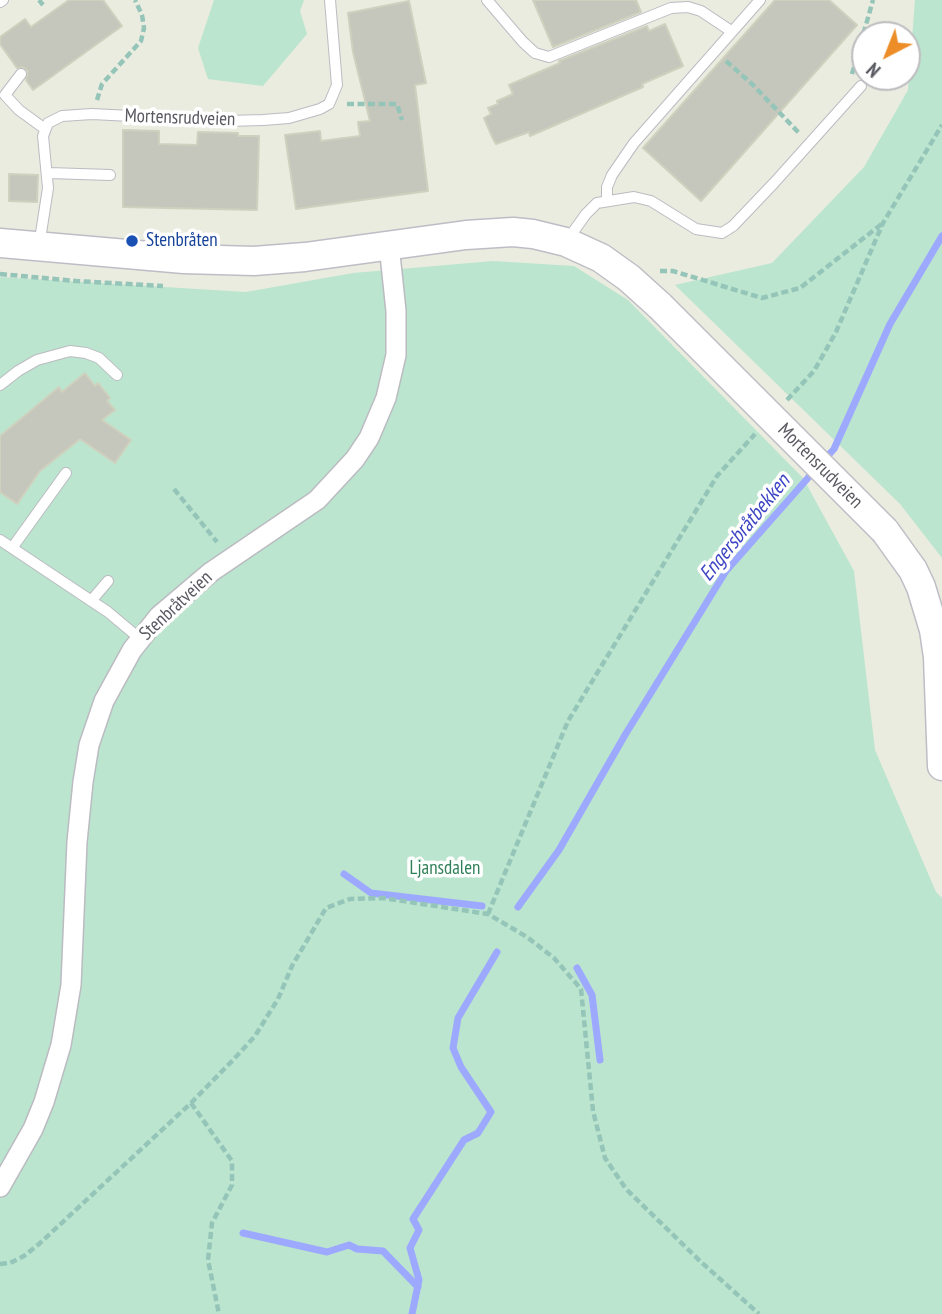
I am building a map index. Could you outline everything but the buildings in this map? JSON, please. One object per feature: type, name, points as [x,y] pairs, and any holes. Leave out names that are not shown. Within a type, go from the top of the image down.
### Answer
[{"type":"street","name":"Mortensrudveien","points":[[0,243],[228,261],[305,257],[489,233],[533,234],[566,242],[601,258],[629,278],[660,306],[885,531],[914,570],[922,587],[934,630],[938,657],[942,766]]},
{"type":"street","name":"Stenbråtveien","points":[[0,1187],[40,1111],[61,1045],[71,985],[77,842],[83,782],[89,745],[113,681],[139,638],[169,607],[211,572],[317,500],[337,480],[369,438],[386,398],[396,355],[396,311],[389,245]]},
{"type":"lane","points":[[330,0],[337,70],[334,98]]},
{"type":"lane","points":[[488,0],[523,42],[542,56],[549,57],[671,8],[688,7],[701,11],[731,31]]},
{"type":"lane","points":[[607,200],[607,187],[612,175],[634,143],[760,0]]},
{"type":"lane","points":[[21,74],[3,96],[45,129],[43,136],[49,173],[39,246]]},
{"type":"lane","points":[[566,242],[597,203],[634,197],[651,201],[696,229],[722,233],[741,217],[857,91]]},
{"type":"lane","name":"Mortensrudveien","points":[[45,129],[48,123],[62,116],[92,114],[228,121],[289,118],[320,110],[334,98]]},
{"type":"lane","points":[[49,173],[110,175]]},
{"type":"lane","points":[[0,385],[37,360],[70,351],[99,358],[117,375]]},
{"type":"lane","points":[[12,548],[66,473]]},
{"type":"lane","points":[[0,540],[108,612],[139,638]]},
{"type":"lane","points":[[91,601],[107,581]]},
{"type":"path","points":[[39,0],[43,5]]},
{"type":"path","points":[[92,114],[102,84],[141,41],[144,28],[135,0]]},
{"type":"path","points":[[867,21],[873,0]]},
{"type":"path","points":[[739,73],[787,122],[811,142]]},
{"type":"path","points":[[334,98],[352,105],[397,104],[402,120]]},
{"type":"path","points":[[779,409],[814,371],[836,332],[883,223],[942,125]]},
{"type":"path","points":[[629,278],[645,271],[673,271],[762,298],[800,288],[883,223]]},
{"type":"path","points":[[488,914],[568,721],[717,476],[761,429]]},
{"type":"path","points":[[174,489],[220,545]]},
{"type":"path","points":[[0,1264],[10,1263],[24,1256],[39,1244],[191,1103],[255,1036],[278,999],[292,966],[326,908],[349,899],[383,898],[488,914],[527,937],[554,958],[581,989],[593,1111],[605,1158],[626,1189],[760,1314]]},
{"type":"path","points":[[191,1103],[232,1161],[232,1185],[212,1223],[208,1260],[219,1314]]},
{"type":"green space","points":[[214,0],[304,0],[300,11],[307,34],[263,86],[208,79],[198,48]]},
{"type":"green space","points":[[915,0],[942,0],[942,558],[900,504],[675,285],[772,263],[864,167],[907,91],[921,91],[921,21],[913,21]]},
{"type":"green space","name":"Ljansdalen","points":[[493,261],[574,266],[628,300],[803,478],[854,571],[875,750],[936,892],[942,898],[942,1314],[0,1314],[0,277],[246,292],[353,273]]},
{"type":"waterway","name":"Engersbråtbekken","points":[[823,461],[834,449],[890,324],[942,236]]},
{"type":"waterway","name":"Engersbråtbekken","points":[[518,907],[559,850],[625,735],[726,571],[815,470]]},
{"type":"waterway","points":[[344,874],[371,893],[482,906]]},
{"type":"waterway","name":"Engersbråtbekken","points":[[412,1314],[419,1280],[410,1248],[419,1230],[413,1219],[464,1140],[478,1133],[491,1112],[461,1067],[453,1048],[458,1018],[497,952]]},
{"type":"waterway","points":[[577,968],[592,995],[600,1060]]},
{"type":"waterway","points":[[243,1233],[327,1252],[349,1245],[357,1249],[383,1251],[418,1287]]},
{"type":"place","name":"Stenbråten","points":[[132,241]]}]
